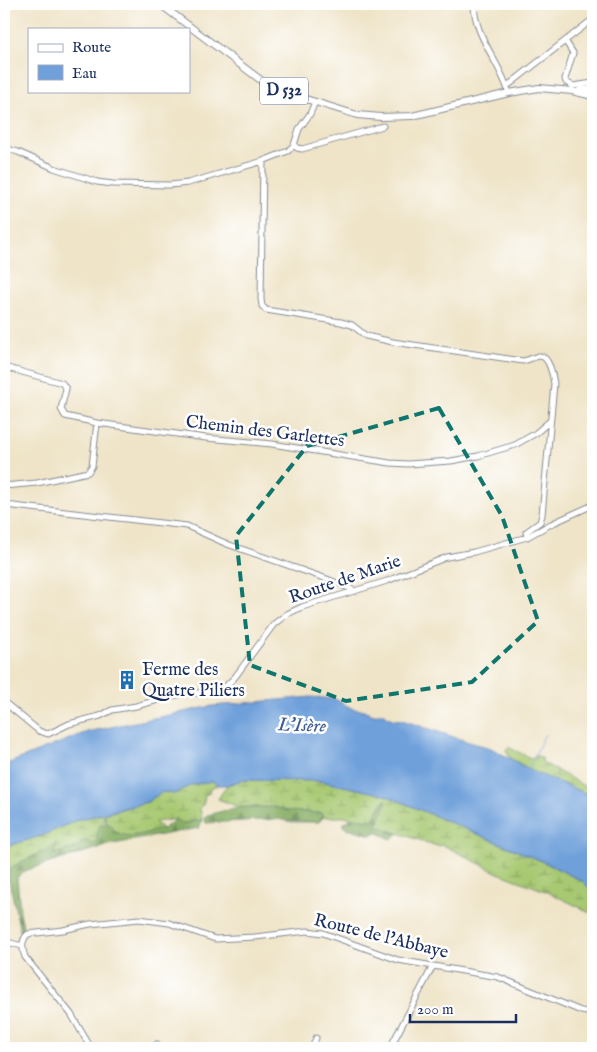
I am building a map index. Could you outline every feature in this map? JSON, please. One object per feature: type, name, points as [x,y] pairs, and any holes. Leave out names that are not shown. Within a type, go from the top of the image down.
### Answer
[{"type":"main road","name":"D 532","points":[[160,4],[262,81],[282,91],[357,114],[398,118],[429,113],[509,93],[539,88],[572,91],[593,96]]},
{"type":"main road","name":"D 532","points":[[572,91],[593,89]]},
{"type":"street","points":[[474,4],[474,16],[478,30],[499,68],[509,93]]},
{"type":"street","points":[[506,85],[510,84],[566,42],[593,19]]},
{"type":"street","points":[[566,42],[573,53],[565,78],[566,82],[573,86],[593,83]]},
{"type":"street","points":[[4,148],[54,168],[97,182],[170,185],[188,183],[282,155],[294,145],[299,129],[310,114],[315,102]]},
{"type":"street","points":[[294,145],[302,149],[383,126]]},
{"type":"street","points":[[263,161],[261,299],[262,306],[266,310],[352,324],[366,336],[393,342],[523,361],[541,356],[544,357],[553,372],[554,384],[542,515],[540,522],[526,532],[527,537]]},
{"type":"street","name":"Chemin des Garlettes","points":[[4,367],[62,383],[66,389],[61,409],[65,416],[97,423],[206,438],[272,444],[390,463],[408,464],[451,461],[478,456],[515,445],[550,421]]},
{"type":"street","points":[[4,486],[37,483],[88,472],[92,466],[97,423]]},
{"type":"street","points":[[4,503],[5,505],[187,526],[227,544],[356,591]]},
{"type":"street","name":"Route de Marie","points":[[4,702],[39,731],[48,734],[69,724],[100,716],[112,710],[129,708],[180,694],[210,692],[221,689],[235,678],[274,624],[287,614],[302,607],[396,578],[447,556],[474,552],[527,537],[593,505]]},
{"type":"street","name":"Route de l'Abbaye","points":[[22,946],[24,938],[29,933],[43,933],[98,923],[146,919],[178,925],[215,939],[307,932],[323,933],[386,956],[498,977],[581,1011],[593,1013]]},
{"type":"street","points":[[4,941],[22,946],[25,957],[71,1014],[91,1048]]},
{"type":"street","points":[[390,1048],[432,966]]},
{"type":"street","points":[[312,1048],[316,1038]]},
{"type":"highlighted area","points":[[439,408],[502,516],[538,621],[472,682],[346,701],[250,665],[236,536],[307,446]]},
{"type":"green space","points":[[508,747],[530,758],[538,756],[542,758],[542,762],[593,791],[593,798],[534,772],[510,758],[506,750]]},
{"type":"green space","points":[[242,780],[320,781],[385,795],[544,862],[582,881],[589,888],[593,889],[593,914],[548,892],[498,873],[443,845],[437,846],[377,826],[387,800],[384,801],[372,820],[324,817],[322,813],[288,811],[275,807],[239,807],[218,799],[227,785]]},
{"type":"green space","points":[[212,781],[218,785],[210,788],[209,793],[205,795],[203,805],[200,807],[202,820],[183,823],[176,819],[155,822],[163,829],[134,835],[121,834],[106,823],[105,814],[147,802],[162,792],[174,794],[191,785]]},
{"type":"green space","points":[[388,800],[377,826],[399,833],[391,839],[376,832],[371,835],[344,827],[343,824],[353,817],[372,820],[384,801]]},
{"type":"green space","points":[[239,807],[275,807],[288,811],[322,813],[324,817],[319,822],[292,822],[278,819],[206,823],[204,818],[207,815]]},
{"type":"green space","points":[[104,814],[104,821],[97,829],[97,841],[91,844],[88,841],[82,841],[77,847],[54,854],[57,844],[9,868],[9,880],[4,883],[4,850],[8,846],[44,835],[77,820]]},
{"type":"green space","points":[[176,819],[184,823],[202,820],[199,828],[108,845],[27,870],[17,877],[20,912],[24,931],[20,931],[9,880],[9,868],[58,843],[54,854],[82,841],[88,841],[98,827],[106,823],[163,829]]},
{"type":"water","name":"L'Isère","points":[[311,697],[335,699],[353,709],[365,710],[373,715],[382,713],[392,719],[402,720],[491,748],[534,772],[593,798],[593,889],[589,888],[582,881],[544,862],[385,795],[320,781],[242,780],[227,785],[218,785],[212,781],[191,785],[174,794],[162,792],[147,802],[77,820],[44,835],[8,846],[4,850],[4,765],[87,732],[212,706]]},
{"type":"waterway","points":[[528,769],[545,734]]},
{"type":"place","name":"Ferme des Quatre Piliers","points":[[127,680]]}]
